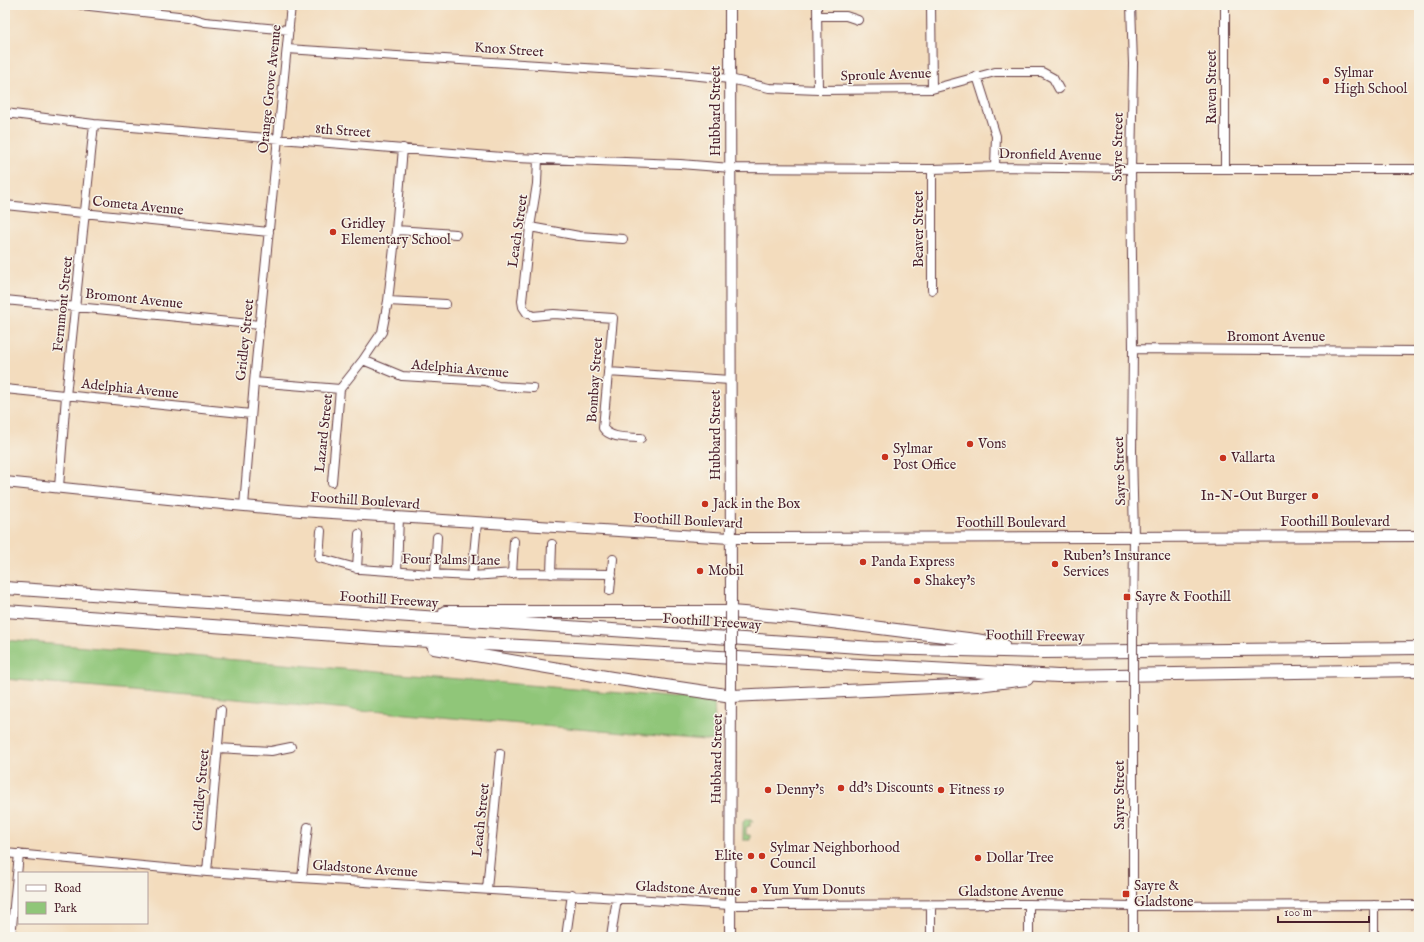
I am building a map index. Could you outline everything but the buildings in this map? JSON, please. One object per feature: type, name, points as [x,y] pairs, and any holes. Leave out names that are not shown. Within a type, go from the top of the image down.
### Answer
[{"type":"highway","name":"Foothill Freeway","points":[[5,588],[873,648],[1043,652],[1419,648]]},
{"type":"highway","points":[[5,611],[377,638],[1058,676],[1419,670]]},
{"type":"highway","points":[[337,612],[731,612],[792,617],[976,640],[1043,652]]},
{"type":"highway","points":[[377,638],[732,696],[978,685],[1058,676]]},
{"type":"main road","name":"Hubbard Street","points":[[730,5],[730,538],[732,696],[730,937]]},
{"type":"main road","name":"Foothill Boulevard","points":[[5,482],[244,506],[477,523],[730,538],[1419,536]]},
{"type":"street","points":[[81,5],[187,17],[205,22],[289,30]]},
{"type":"street","name":"Orange Grove Avenue","points":[[274,176],[291,5]]},
{"type":"street","points":[[817,5],[818,90]]},
{"type":"street","points":[[931,5],[932,89]]},
{"type":"street","name":"Sayre Street","points":[[1131,5],[1133,64],[1130,169],[1134,537],[1133,937]]},
{"type":"street","name":"Raven Street","points":[[1225,5],[1225,168]]},
{"type":"street","points":[[817,16],[846,16],[858,20]]},
{"type":"street","name":"Knox Street","points":[[287,49],[656,72],[730,79]]},
{"type":"street","name":"Sproule Avenue","points":[[730,79],[769,88],[818,90],[932,89],[996,72],[1042,72],[1053,78],[1059,89]]},
{"type":"street","points":[[977,76],[996,136],[995,167]]},
{"type":"street","name":"8th Street","points":[[5,113],[94,124],[515,158],[680,164]]},
{"type":"street","name":"Fernmont Street","points":[[59,487],[66,396],[94,124]]},
{"type":"street","name":"Lazard Street","points":[[332,482],[340,389],[363,360],[382,332],[388,301],[404,148]]},
{"type":"street","name":"Leach Street","points":[[538,158],[537,184],[530,227],[522,300],[523,308],[527,313],[533,316],[554,314],[613,318]]},
{"type":"street","name":"Dronfield Avenue","points":[[680,164],[731,168],[932,169],[995,167],[1130,169],[1419,169]]},
{"type":"street","name":"Beaver Street","points":[[932,169],[932,290]]},
{"type":"street","name":"Gridley Street","points":[[244,506],[254,382],[274,176]]},
{"type":"street","name":"Cometa Avenue","points":[[5,205],[269,232]]},
{"type":"street","points":[[530,227],[579,236],[623,239]]},
{"type":"street","points":[[396,230],[456,234]]},
{"type":"street","name":"Bromont Avenue","points":[[5,300],[260,325]]},
{"type":"street","points":[[388,301],[446,304]]},
{"type":"street","name":"Bombay Street","points":[[613,318],[603,428],[611,435],[641,438]]},
{"type":"street","name":"Bromont Avenue","points":[[1133,349],[1419,351]]},
{"type":"street","name":"Adelphia Avenue","points":[[363,360],[402,376],[486,381],[498,386],[533,388]]},
{"type":"street","points":[[608,372],[730,380]]},
{"type":"street","points":[[254,382],[340,389]]},
{"type":"street","name":"Adelphia Avenue","points":[[5,389],[252,414]]},
{"type":"street","points":[[397,572],[399,517]]},
{"type":"street","points":[[472,576],[477,523]]},
{"type":"street","name":"Four Palms Lane","points":[[321,531],[319,558],[357,569],[472,576],[512,574],[612,574]]},
{"type":"street","points":[[357,569],[359,534]]},
{"type":"street","points":[[435,574],[437,537]]},
{"type":"street","points":[[512,574],[514,541]]},
{"type":"street","points":[[551,574],[552,544]]},
{"type":"street","points":[[610,591],[613,559]]},
{"type":"street","name":"Gridley Street","points":[[207,872],[221,710]]},
{"type":"street","points":[[218,748],[271,751],[291,747]]},
{"type":"street","name":"Leach Street","points":[[487,889],[500,753]]},
{"type":"street","points":[[302,878],[308,827]]},
{"type":"street","name":"Gladstone Avenue","points":[[5,853],[207,872],[730,905],[931,906],[1029,904],[1132,906],[1419,906]]},
{"type":"street","points":[[11,937],[19,854]]},
{"type":"street","points":[[566,937],[572,894]]},
{"type":"street","points":[[611,937],[617,898]]},
{"type":"street","points":[[1029,904],[1029,937]]},
{"type":"street","points":[[1374,905],[1374,937]]},
{"type":"street","points":[[931,906],[931,937]]},
{"type":"green space","points":[[5,640],[714,701],[716,741],[5,679]]},
{"type":"green space","points":[[746,819],[751,819],[753,821],[750,822],[750,826],[746,827],[746,835],[750,835],[750,840],[743,840],[743,822]]},
{"type":"place","name":"Sylmar High School","points":[[1326,81]]},
{"type":"place","name":"Gridley Elementary School","points":[[333,232]]},
{"type":"place","name":"Vons","points":[[970,444]]},
{"type":"place","name":"Sylmar Post Office","points":[[885,457]]},
{"type":"place","name":"Vallarta","points":[[1223,458]]},
{"type":"place","name":"In-N-Out Burger","points":[[1315,496]]},
{"type":"place","name":"Jack in the Box","points":[[705,504]]},
{"type":"place","name":"Panda Express","points":[[863,562]]},
{"type":"place","name":"Ruben's Insurance Services","points":[[1055,564]]},
{"type":"place","name":"Mobil","points":[[700,571]]},
{"type":"place","name":"Shakey's","points":[[917,581]]},
{"type":"place","name":"Sayre & Foothill","points":[[1127,597]]},
{"type":"place","name":"dd's Discounts","points":[[841,788]]},
{"type":"place","name":"Denny's","points":[[768,790]]},
{"type":"place","name":"Fitness 19","points":[[941,790]]},
{"type":"place","name":"Elite","points":[[751,856]]},
{"type":"place","name":"Sylmar Neighborhood Council","points":[[762,856]]},
{"type":"place","name":"Dollar Tree","points":[[978,858]]},
{"type":"place","name":"Yum Yum Donuts","points":[[754,890]]},
{"type":"place","name":"Sayre & Gladstone","points":[[1126,894]]}]
